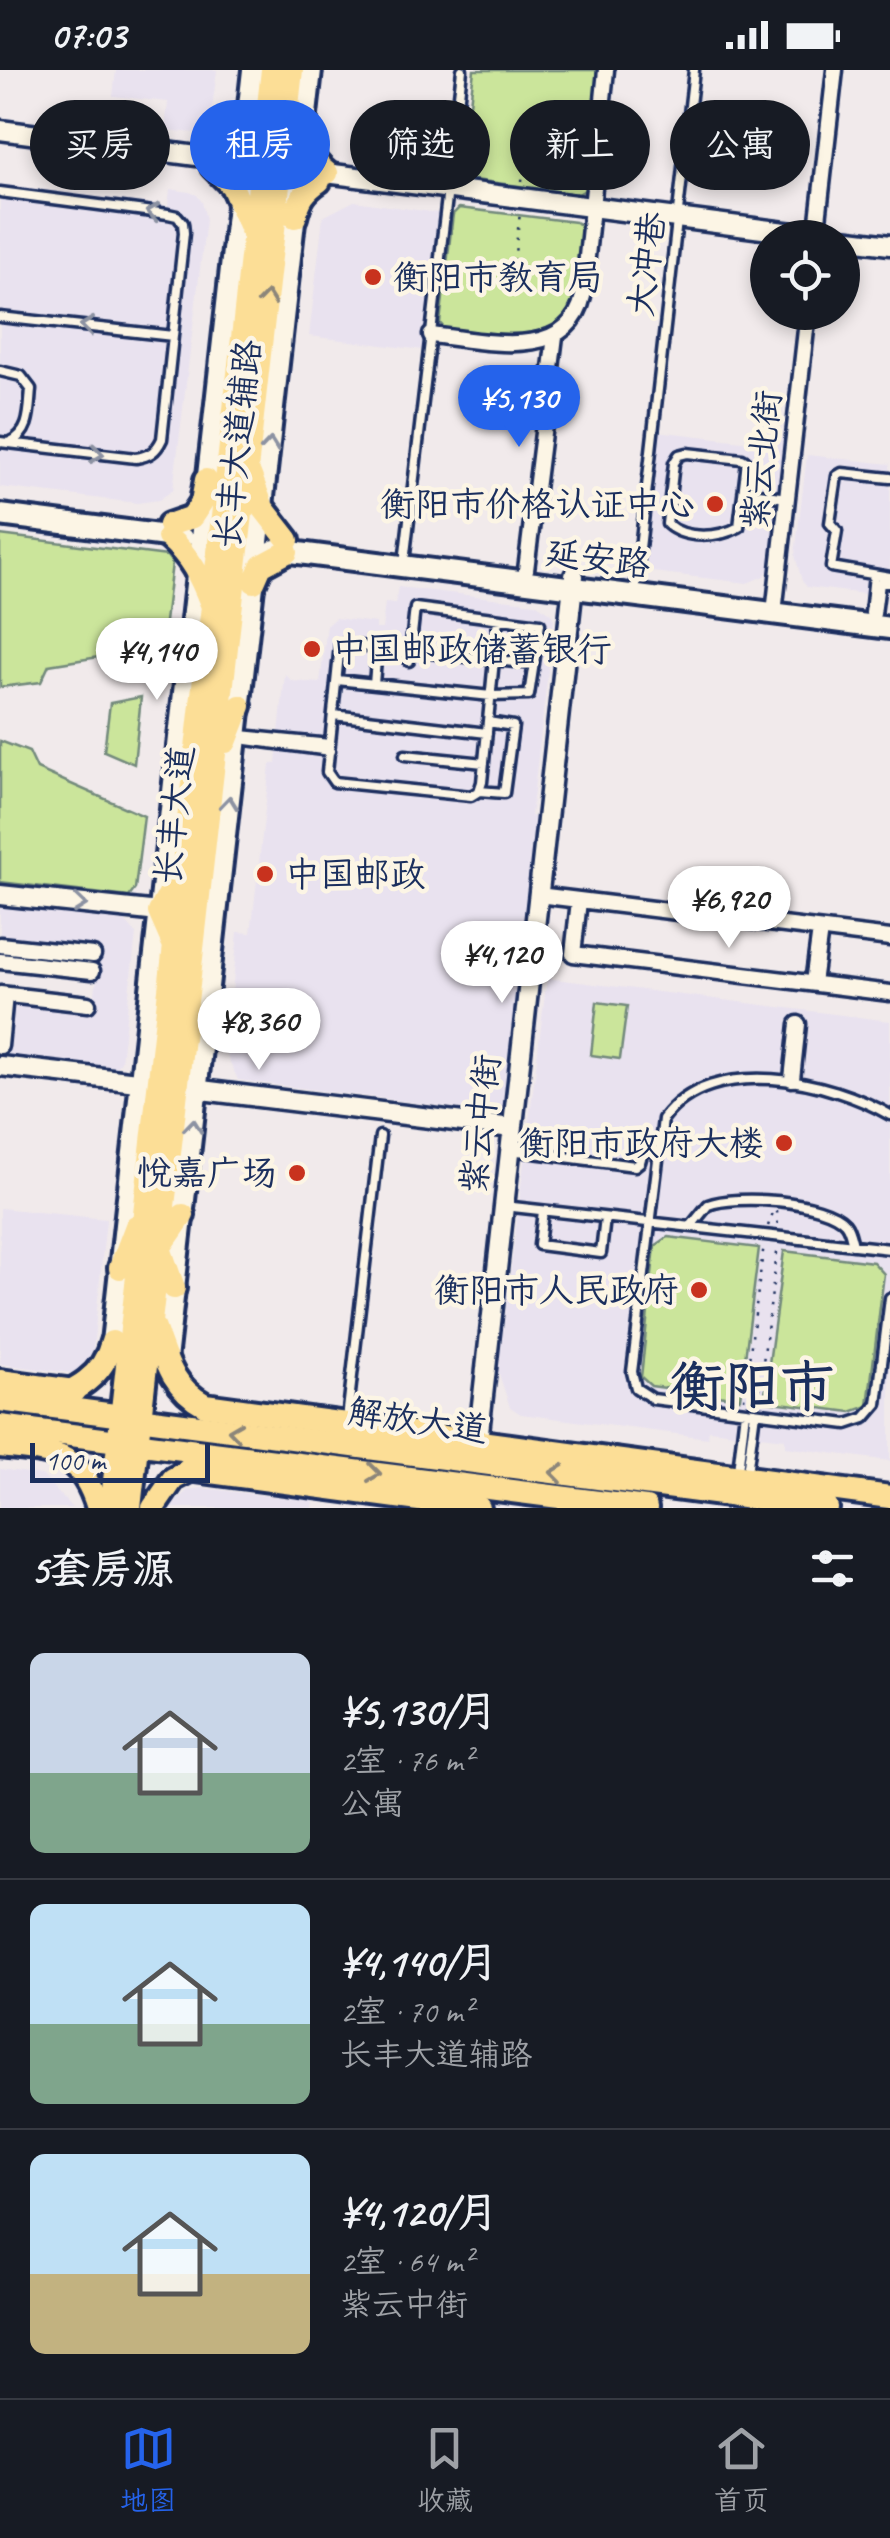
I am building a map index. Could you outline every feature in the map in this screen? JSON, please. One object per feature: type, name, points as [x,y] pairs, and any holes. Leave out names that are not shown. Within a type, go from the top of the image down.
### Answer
[{"type":"main road","name":"长丰大道辅路","points":[[251,100],[254,70]]},
{"type":"main road","name":"长丰大道","points":[[272,70],[275,100]]},
{"type":"main road","name":"长丰大道","points":[[289,99],[292,70]]},
{"type":"main road","points":[[307,100],[310,70]]},
{"type":"main road","points":[[234,190],[254,234]]},
{"type":"main road","name":"长丰大道辅路","points":[[240,706],[254,582],[206,480],[239,198],[251,190]]},
{"type":"main road","name":"长丰大道","points":[[130,1508],[128,1442],[148,1195],[169,1086],[220,735],[230,538],[254,234],[273,190]]},
{"type":"main road","name":"长丰大道","points":[[131,1417],[152,1320],[160,1248],[175,948],[184,867],[220,735],[212,608],[248,468],[279,190]]},
{"type":"main road","points":[[295,217],[306,190]]},
{"type":"main road","name":"长丰大道辅路","points":[[166,1362],[182,1215],[169,1086],[159,912],[197,568],[263,508],[295,217]]},
{"type":"main road","points":[[248,468],[263,508],[287,546],[262,566],[254,582]]},
{"type":"main road","points":[[206,480],[202,502],[192,518],[168,531],[197,568],[212,608]]},
{"type":"main road","name":"延安路","points":[[0,504],[168,531]]},
{"type":"main road","name":"延安路","points":[[0,515],[230,538],[882,618]]},
{"type":"main road","name":"延安路","points":[[287,546],[405,554],[526,570],[573,582],[636,584],[775,607]]},
{"type":"main road","points":[[220,735],[240,706]]},
{"type":"main road","name":"长丰大道辅路","points":[[112,1342],[120,1268],[169,1086],[220,735]]},
{"type":"main road","points":[[175,948],[159,912],[184,867]]},
{"type":"main road","points":[[120,1268],[148,1195]]},
{"type":"main road","points":[[174,1288],[160,1248],[182,1215]]},
{"type":"main road","points":[[152,1320],[170,1373],[186,1396],[205,1405],[890,1497]]},
{"type":"main road","points":[[41,1406],[97,1375],[108,1360],[112,1342]]},
{"type":"main road","points":[[0,1382],[74,1391]]},
{"type":"main road","name":"解放大道","points":[[0,1400],[828,1508]]},
{"type":"main road","name":"解放大道","points":[[0,1426],[221,1454],[472,1502],[646,1508]]},
{"type":"main road","points":[[478,1441],[510,1467]]},
{"type":"main road","name":"长丰大道","points":[[100,1506],[128,1442]]},
{"type":"main road","points":[[0,1446],[64,1456],[90,1485],[100,1506]]},
{"type":"main road","points":[[153,1508],[173,1479],[221,1454]]},
{"type":"main road","points":[[188,1470],[472,1502]]},
{"type":"main road","points":[[706,1493],[742,1477]]},
{"type":"main road","points":[[742,1477],[775,1502]]},
{"type":"street","points":[[431,335],[508,344],[532,342],[555,336],[576,317],[592,211],[606,70]]},
{"type":"street","points":[[823,220],[835,70]]},
{"type":"street","points":[[0,130],[190,159]]},
{"type":"street","points":[[0,140],[190,160]]},
{"type":"street","points":[[330,177],[750,230]]},
{"type":"street","points":[[678,222],[750,235]]},
{"type":"street","points":[[860,241],[890,245]]},
{"type":"street","points":[[860,250],[890,254]]},
{"type":"street","name":"紫云北街","points":[[775,607],[806,330]]},
{"type":"street","points":[[526,570],[555,336]]},
{"type":"street","name":"紫云中街","points":[[478,1441],[573,582]]},
{"type":"street","points":[[0,895],[159,912]]},
{"type":"street","points":[[538,896],[890,938]]},
{"type":"street","points":[[580,900],[574,954],[890,993]]},
{"type":"street","points":[[814,984],[820,930]]},
{"type":"street","points":[[0,945],[93,963],[0,961]]},
{"type":"street","points":[[0,1046],[2,995],[88,1004]]},
{"type":"street","points":[[792,1079],[798,1024]]},
{"type":"street","points":[[0,1066],[512,1128]]},
{"type":"lane","points":[[405,554],[462,70]]},
{"type":"lane","name":"大冲巷","points":[[636,584],[694,70]]},
{"type":"lane","points":[[0,192],[177,216],[184,223],[162,439],[148,456],[136,458],[3,443]]},
{"type":"lane","points":[[0,317],[173,336]]},
{"type":"lane","points":[[0,371],[21,376],[31,390],[23,435],[3,443]]},
{"type":"lane","points":[[687,452],[742,458],[748,468],[745,492],[739,527],[724,535],[674,530],[667,524],[674,464],[687,452]]},
{"type":"lane","points":[[890,478],[842,473],[835,480],[830,524],[837,531],[831,567],[890,580]]},
{"type":"lane","points":[[745,492],[787,498]]},
{"type":"lane","points":[[874,575],[882,618]]},
{"type":"lane","points":[[882,618],[880,582],[890,580]]},
{"type":"lane","points":[[337,680],[491,696],[529,695],[534,664],[540,624],[414,608],[409,656],[534,664]]},
{"type":"lane","points":[[480,791],[498,618]]},
{"type":"lane","points":[[374,684],[377,648],[340,644],[328,772],[334,782],[471,796],[480,791],[504,793],[512,726],[488,722]]},
{"type":"lane","points":[[333,716],[487,733]]},
{"type":"lane","points":[[220,735],[246,734],[330,748]]},
{"type":"lane","points":[[405,755],[484,763]]},
{"type":"lane","points":[[890,1115],[839,1091],[792,1079],[740,1080],[698,1091],[675,1104],[664,1119],[659,1151],[632,1372],[636,1388],[652,1400],[847,1424],[865,1418],[877,1404],[890,1298]]},
{"type":"lane","points":[[347,1424],[380,1136]]},
{"type":"lane","points":[[510,1150],[635,1166],[643,1151],[659,1151]]},
{"type":"lane","points":[[690,1227],[715,1202],[750,1199],[803,1206],[836,1217],[848,1228],[853,1245]]},
{"type":"lane","points":[[504,1206],[890,1249]]},
{"type":"lane","points":[[543,1210],[539,1245],[601,1252],[605,1218]]},
{"type":"lane","points":[[742,1477],[750,1412]]},
{"type":"path","points":[[514,261],[520,212]]},
{"type":"path","points":[[750,1412],[764,1235],[777,1202]]},
{"type":"path","points":[[750,1412],[779,1237],[777,1202]]},
{"type":"shaded area","points":[[116,70],[217,70],[213,100],[190,100],[190,133],[170,131],[170,100],[113,96]]},
{"type":"shaded area","points":[[0,184],[168,206],[170,189],[197,195],[206,220],[173,490],[159,500],[137,503],[0,487]]},
{"type":"shaded area","name":"衡阳市教育局","points":[[354,201],[438,213],[423,350],[309,336],[323,217]]},
{"type":"shaded area","name":"衡阳市价格认证中心","points":[[657,431],[759,443],[761,435],[786,438],[773,565],[764,576],[747,583],[644,571]]},
{"type":"shaded area","points":[[807,455],[890,464],[890,597],[807,587],[802,581],[795,555]]},
{"type":"shaded area","points":[[398,587],[535,603],[551,613],[554,620],[504,1109],[496,1113],[238,1080],[226,1053],[238,932],[251,933],[270,765],[276,763],[285,674],[292,681],[320,683],[327,625],[335,618],[376,623],[376,629],[382,629],[385,603],[395,604]]},
{"type":"shaded area","points":[[0,904],[122,917],[136,934],[121,1061],[116,1067],[109,1071],[4,1063],[11,999],[93,1009],[99,961],[0,950]]},
{"type":"shaded area","name":"衡阳市人民政府","points":[[547,978],[890,1021],[890,1461],[785,1447],[785,1439],[709,1430],[708,1438],[521,1414],[510,1407],[498,1371]]},
{"type":"shaded area","points":[[0,1208],[106,1219],[93,1349],[86,1365],[79,1370],[71,1373],[0,1364]]},
{"type":"shaded area","points":[[0,1469],[42,1475],[72,1508],[0,1508]]},
{"type":"shaded area","points":[[202,1488],[314,1501],[313,1508],[169,1508],[188,1490]]},
{"type":"green space","points":[[474,70],[599,70],[596,100],[510,100],[510,185],[490,182],[490,100],[470,100]]},
{"type":"green space","points":[[548,190],[585,190],[578,194]]},
{"type":"green space","points":[[459,208],[583,226],[578,285],[564,318],[551,327],[515,334],[444,328],[440,323],[453,214]]},
{"type":"green space","points":[[0,535],[167,556],[172,563],[162,647],[49,665],[41,682],[0,687]]},
{"type":"green space","points":[[141,697],[134,764],[104,751],[110,703]]},
{"type":"green space","points":[[0,741],[29,752],[37,769],[144,816],[135,889],[129,897],[0,882]]},
{"type":"green space","points":[[597,1002],[627,1006],[620,1059],[591,1055]]},
{"type":"green space","points":[[668,1237],[759,1248],[740,1398],[651,1386],[641,1377],[655,1246]]},
{"type":"green space","points":[[784,1251],[873,1262],[884,1274],[868,1406],[851,1412],[764,1401]]},
{"type":"place","name":"衡阳市教育局","points":[[373,277]]},
{"type":"place","name":"衡阳市价格认证中心","points":[[715,504]]},
{"type":"place","name":"中国邮政储蓄银行","points":[[312,649]]},
{"type":"place","name":"中国邮政","points":[[265,874]]},
{"type":"place","name":"衡阳市政府大楼","points":[[784,1143]]},
{"type":"place","name":"悦嘉广场","points":[[297,1173]]},
{"type":"place","name":"衡阳市人民政府","points":[[699,1290]]},
{"type":"district","name":"衡阳市","points":[[752,1386]]}]
